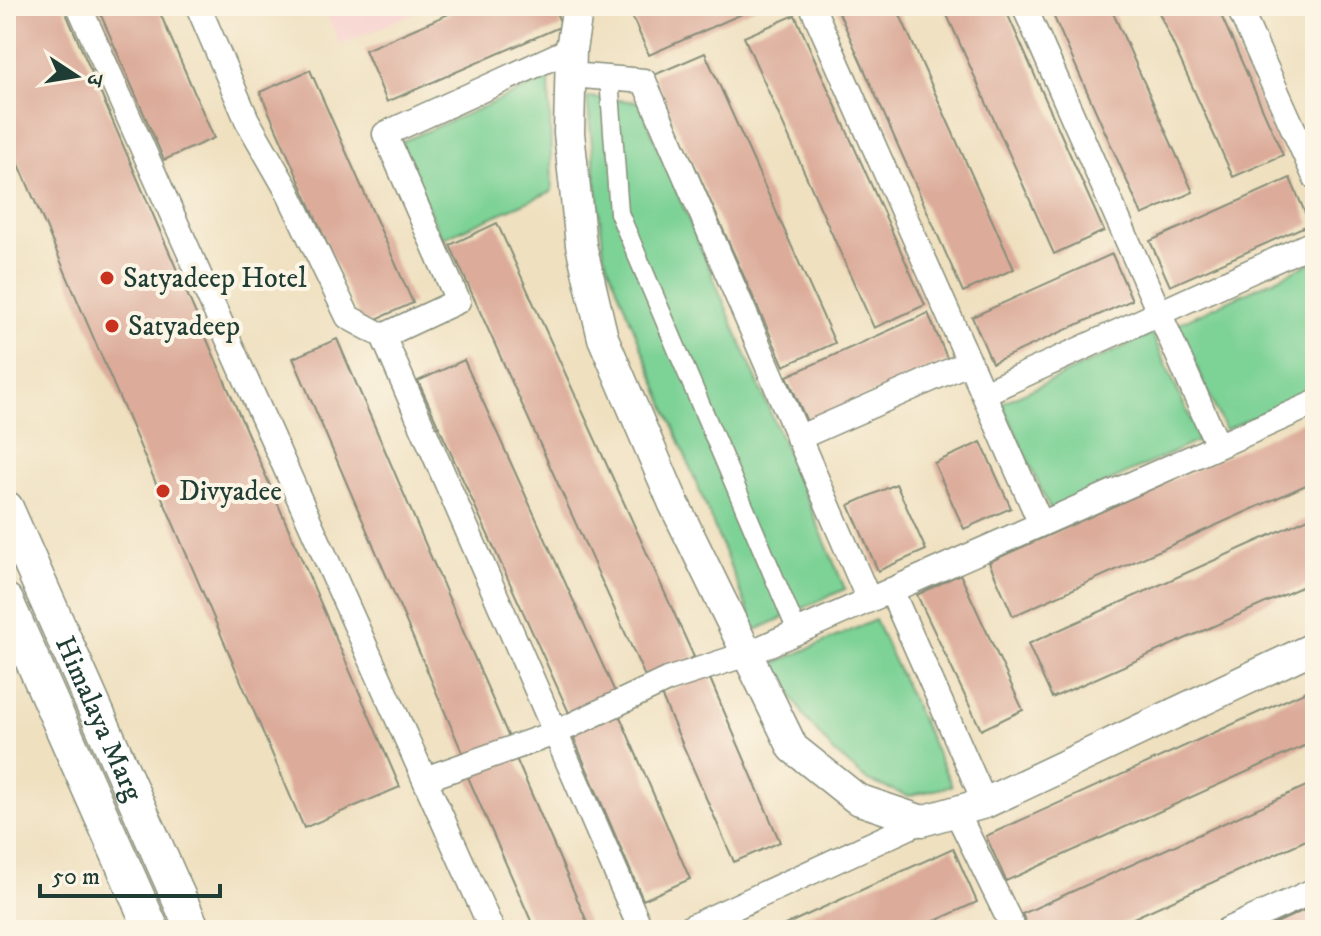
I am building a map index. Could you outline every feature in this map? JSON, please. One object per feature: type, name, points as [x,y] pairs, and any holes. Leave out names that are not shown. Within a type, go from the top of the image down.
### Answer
[{"type":"main road","name":"Himalaya Marg","points":[[6,508],[193,930]]},
{"type":"main road","name":"Himalaya Marg","points":[[6,601],[152,930]]},
{"type":"street","points":[[79,6],[492,930]]},
{"type":"street","points":[[198,6],[247,120],[287,190],[348,317],[383,336],[641,930]]},
{"type":"street","points":[[578,6],[570,62],[569,133],[581,245],[603,338],[674,504],[793,748],[857,799],[922,821]]},
{"type":"street","points":[[812,6],[1041,524]]},
{"type":"street","points":[[1024,6],[1218,446]]},
{"type":"street","points":[[1238,6],[1315,177]]},
{"type":"street","points":[[383,336],[458,301],[385,134],[570,62],[609,78],[644,81],[798,438],[985,803]]},
{"type":"street","points":[[609,78],[619,213],[797,631]]},
{"type":"street","points":[[984,393],[1315,242]]},
{"type":"street","points":[[798,438],[970,362]]},
{"type":"street","points":[[425,779],[555,733],[667,680],[747,654],[1315,403]]},
{"type":"street","points":[[685,930],[922,821],[985,803],[1315,647]]},
{"type":"street","points":[[956,811],[1014,930]]},
{"type":"street","points":[[1227,930],[1315,890]]},
{"type":"shaded area","points":[[323,6],[431,6],[340,45]]},
{"type":"green space","points":[[549,79],[552,191],[441,239],[401,142]]},
{"type":"green space","points":[[587,97],[639,102],[845,589],[756,630],[604,255]]},
{"type":"green space","points":[[1315,261],[1315,389],[1225,430],[1177,324]]},
{"type":"green space","points":[[1152,334],[1200,440],[1050,509],[1002,403]]},
{"type":"green space","points":[[875,620],[952,786],[908,796],[868,781],[834,752],[806,719],[773,664]]},
{"type":"building","points":[[6,6],[63,6],[400,787],[304,828],[6,134]]},
{"type":"building","points":[[97,6],[157,6],[214,138],[164,160]]},
{"type":"building","points":[[467,6],[553,6],[562,26],[387,102],[365,50]]},
{"type":"building","points":[[650,6],[760,6],[649,55],[631,14]]},
{"type":"building","points":[[836,6],[896,6],[1014,269],[963,292]]},
{"type":"building","points":[[943,6],[1004,6],[1104,231],[1054,254]]},
{"type":"building","points":[[1049,6],[1110,6],[1193,192],[1142,215]]},
{"type":"building","points":[[1156,6],[1217,6],[1283,155],[1233,177]]},
{"type":"building","points":[[795,15],[925,305],[874,328],[744,37]]},
{"type":"building","points":[[705,53],[835,343],[784,366],[654,75]]},
{"type":"building","points":[[310,70],[413,303],[363,325],[260,92]]},
{"type":"building","points":[[1290,178],[1310,224],[1170,286],[1150,241]]},
{"type":"building","points":[[497,223],[694,657],[646,679],[450,245]]},
{"type":"building","points":[[1112,254],[1132,300],[992,363],[972,317]]},
{"type":"building","points":[[928,313],[948,360],[807,422],[787,376]]},
{"type":"building","points":[[337,339],[510,740],[465,759],[293,358]]},
{"type":"building","points":[[464,360],[615,692],[569,713],[418,381]]},
{"type":"building","points":[[1315,416],[1315,481],[1013,616],[989,562]]},
{"type":"building","points":[[981,442],[1011,508],[964,529],[934,463]]},
{"type":"building","points":[[896,484],[926,550],[878,571],[849,505]]},
{"type":"building","points":[[1315,515],[1315,581],[1052,698],[1028,644]]},
{"type":"building","points":[[960,574],[1023,710],[981,730],[917,595]]},
{"type":"building","points":[[708,674],[780,842],[734,862],[661,695]]},
{"type":"building","points":[[1315,687],[1315,741],[1006,881],[986,836]]},
{"type":"building","points":[[618,712],[690,879],[643,900],[571,732]]},
{"type":"building","points":[[515,756],[588,924],[573,930],[535,930],[468,777]]},
{"type":"building","points":[[1315,782],[1315,836],[1107,930],[1029,930],[1022,914]]},
{"type":"building","points":[[953,848],[977,902],[915,930],[774,930]]},
{"type":"building","points":[[1315,905],[1315,930],[1261,930]]},
{"type":"building","points":[[983,922],[987,930],[965,930]]},
{"type":"place","name":"Satyadeep Hotel","points":[[107,278]]},
{"type":"place","name":"Satyadeep","points":[[112,326]]},
{"type":"place","name":"Divyadee","points":[[163,491]]}]
